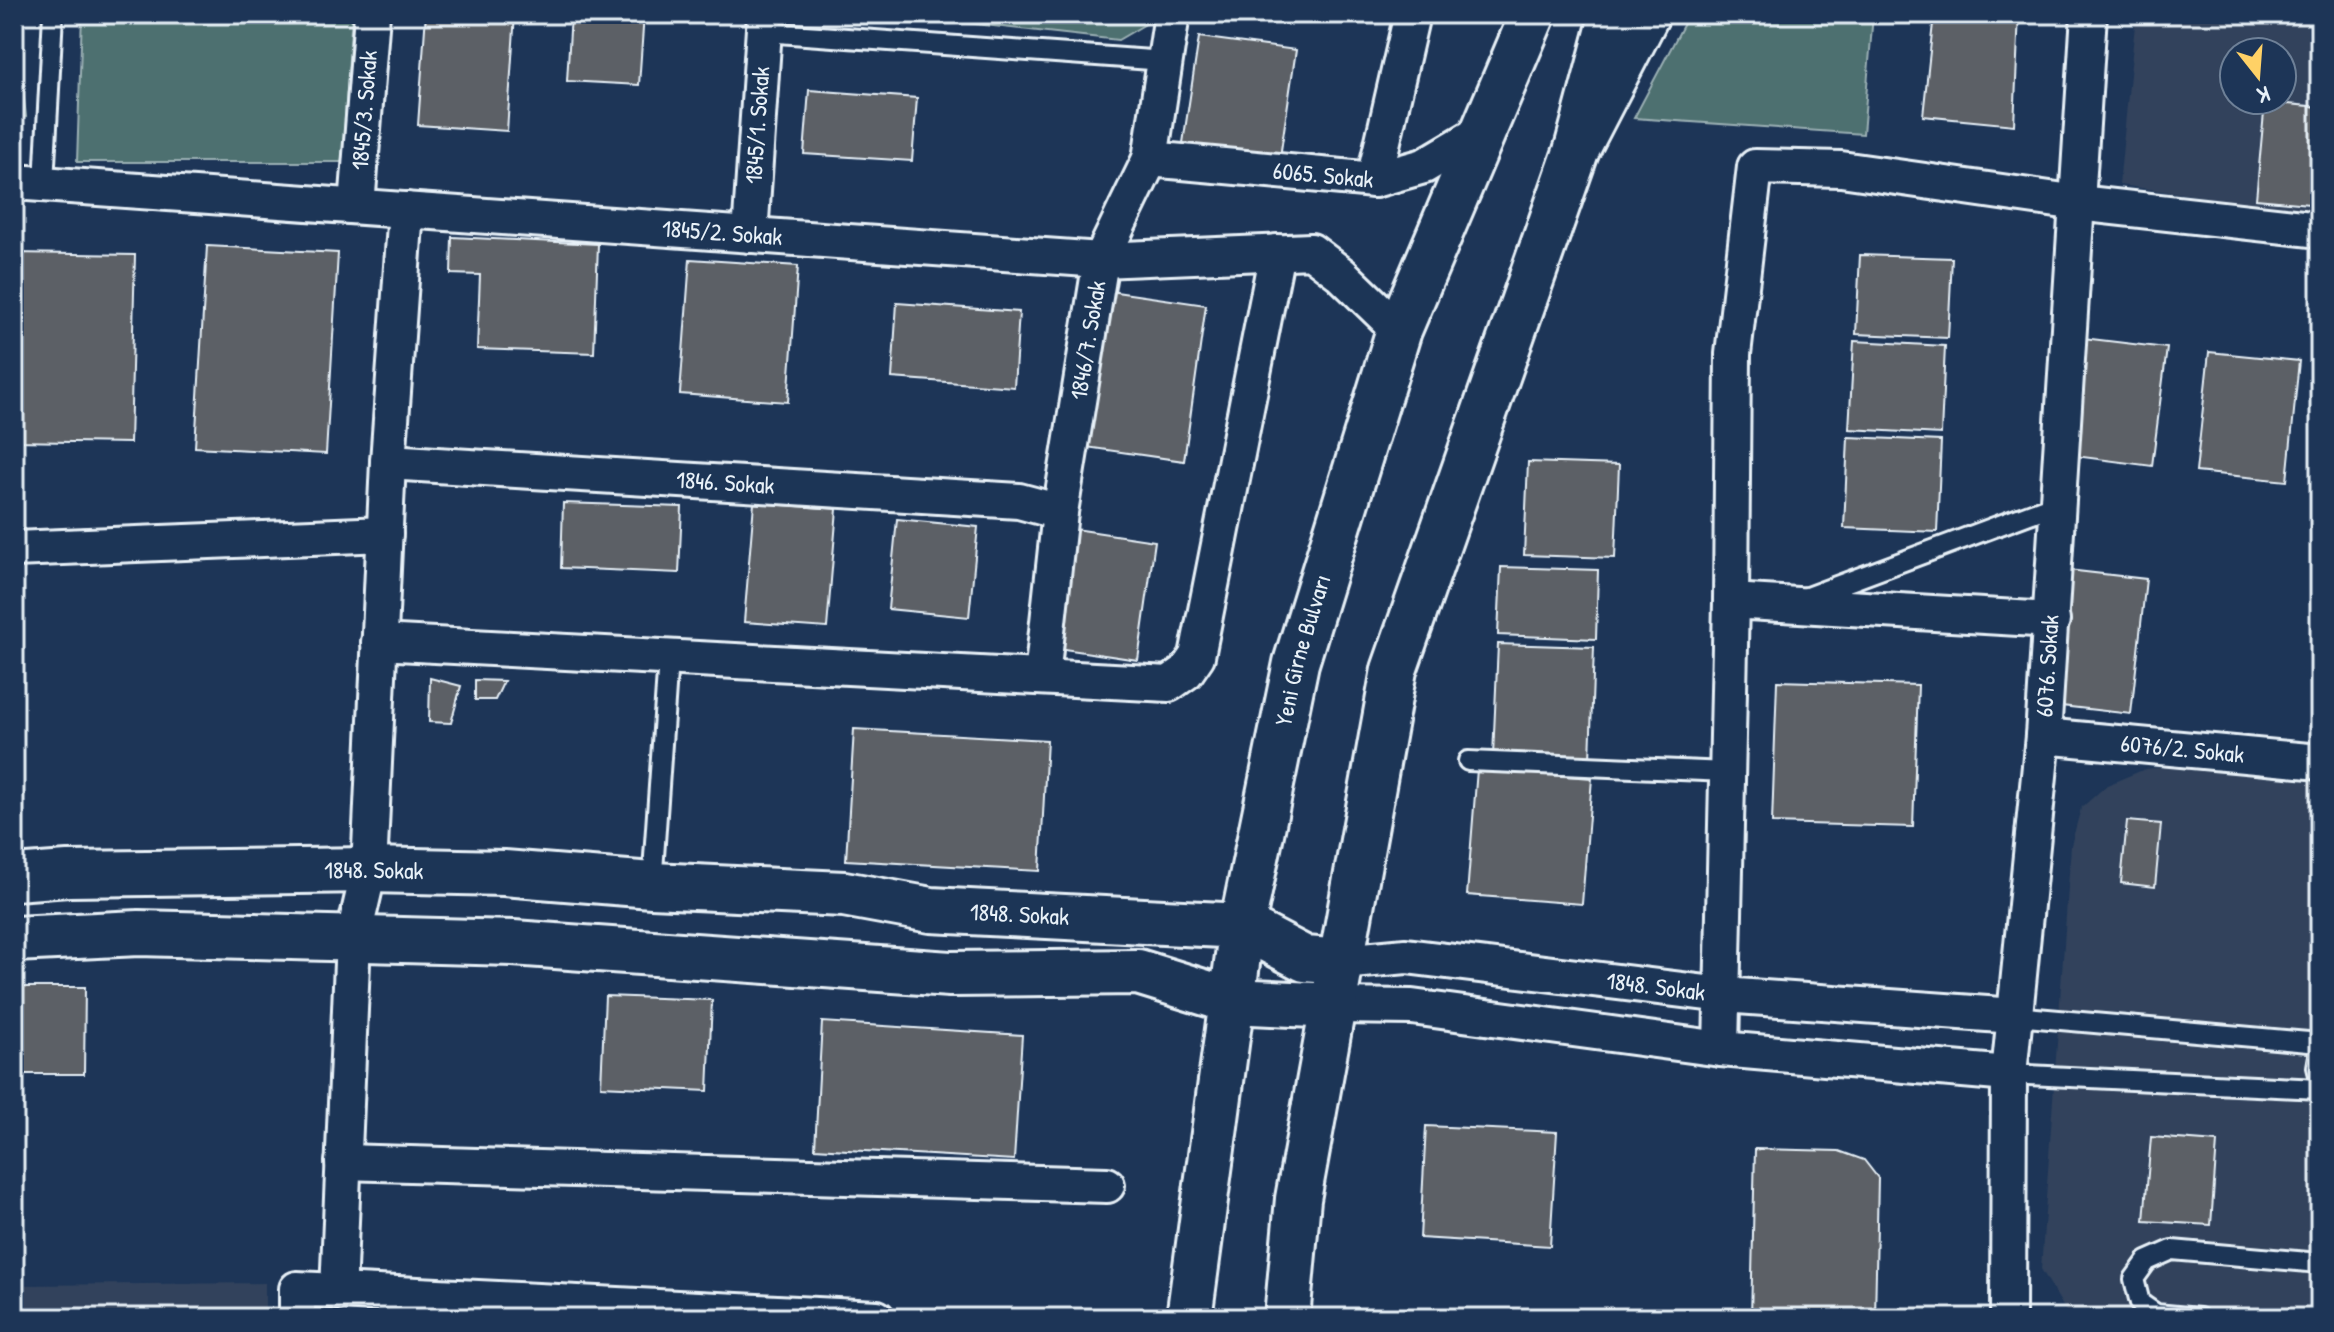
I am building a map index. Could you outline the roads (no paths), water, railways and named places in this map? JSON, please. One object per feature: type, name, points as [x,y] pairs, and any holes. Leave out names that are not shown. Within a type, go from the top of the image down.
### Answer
[{"type":"main road","name":"Yeni Girne Bulvarı","points":[[1189,1318],[1242,926],[1296,663],[1399,330],[1533,14]]},
{"type":"main road","points":[[1287,1318],[1298,1199],[1394,670],[1577,149],[1613,14]]},
{"type":"main road","points":[[1577,149],[1647,14]]},
{"type":"main road","name":"1848. Sokak","points":[[14,878],[68,874],[369,870],[504,873],[652,885],[844,894],[931,910],[1242,926],[1305,959],[1342,962]]},
{"type":"main road","points":[[14,939],[126,933],[513,943],[950,974],[1138,972],[1232,1001],[1335,1006]]},
{"type":"street","name":"1845/3. Sokak","points":[[357,206],[372,14]]},
{"type":"street","name":"1846/7. Sokak","points":[[1042,677],[1060,512],[1101,260],[1150,159],[1172,14]]},
{"type":"street","name":"6065. Sokak","points":[[1150,159],[1374,180],[1412,14]]},
{"type":"street","name":"6076. Sokak","points":[[2008,1318],[2009,1074],[2052,620],[2089,14]]},
{"type":"street","name":"1845/1. Sokak","points":[[750,235],[764,23]]},
{"type":"street","points":[[1374,180],[1424,166],[1483,131]]},
{"type":"street","points":[[1721,1049],[1733,354],[1755,167],[1841,169],[2078,203],[2320,230]]},
{"type":"street","name":"1845/2. Sokak","points":[[29,182],[1101,260],[1311,251],[1399,330]]},
{"type":"street","points":[[338,1292],[353,939],[369,870],[388,462],[406,210]]},
{"type":"street","points":[[379,642],[1169,684],[1186,672],[1197,656],[1277,252]]},
{"type":"street","name":"1846. Sokak","points":[[388,462],[1019,501],[1060,512]]},
{"type":"street","points":[[14,549],[385,534]]},
{"type":"street","points":[[1731,601],[2052,620]]},
{"type":"street","name":"6076/2. Sokak","points":[[2043,736],[2320,762]]},
{"type":"street","name":"1848. Sokak","points":[[1342,962],[1406,956],[1723,995],[2015,1016]]},
{"type":"street","points":[[1335,1006],[1412,1007],[1721,1049],[2009,1074]]},
{"type":"street","points":[[343,1162],[1107,1185]]},
{"type":"street","points":[[297,1318],[297,1289],[877,1318]]},
{"type":"lane","points":[[29,182],[53,14]]},
{"type":"lane","points":[[764,23],[1165,61]]},
{"type":"lane","points":[[1789,604],[2059,503]]},
{"type":"lane","points":[[652,885],[668,659]]},
{"type":"lane","points":[[1468,761],[1727,772]]},
{"type":"lane","points":[[2015,1016],[2320,1043]]},
{"type":"lane","points":[[2320,1050],[2317,1067],[2320,1079]]},
{"type":"lane","points":[[2009,1074],[2320,1089]]},
{"type":"lane","points":[[2199,1318],[2156,1314],[2140,1303],[2134,1279],[2147,1261],[2172,1250],[2320,1263]]}]
